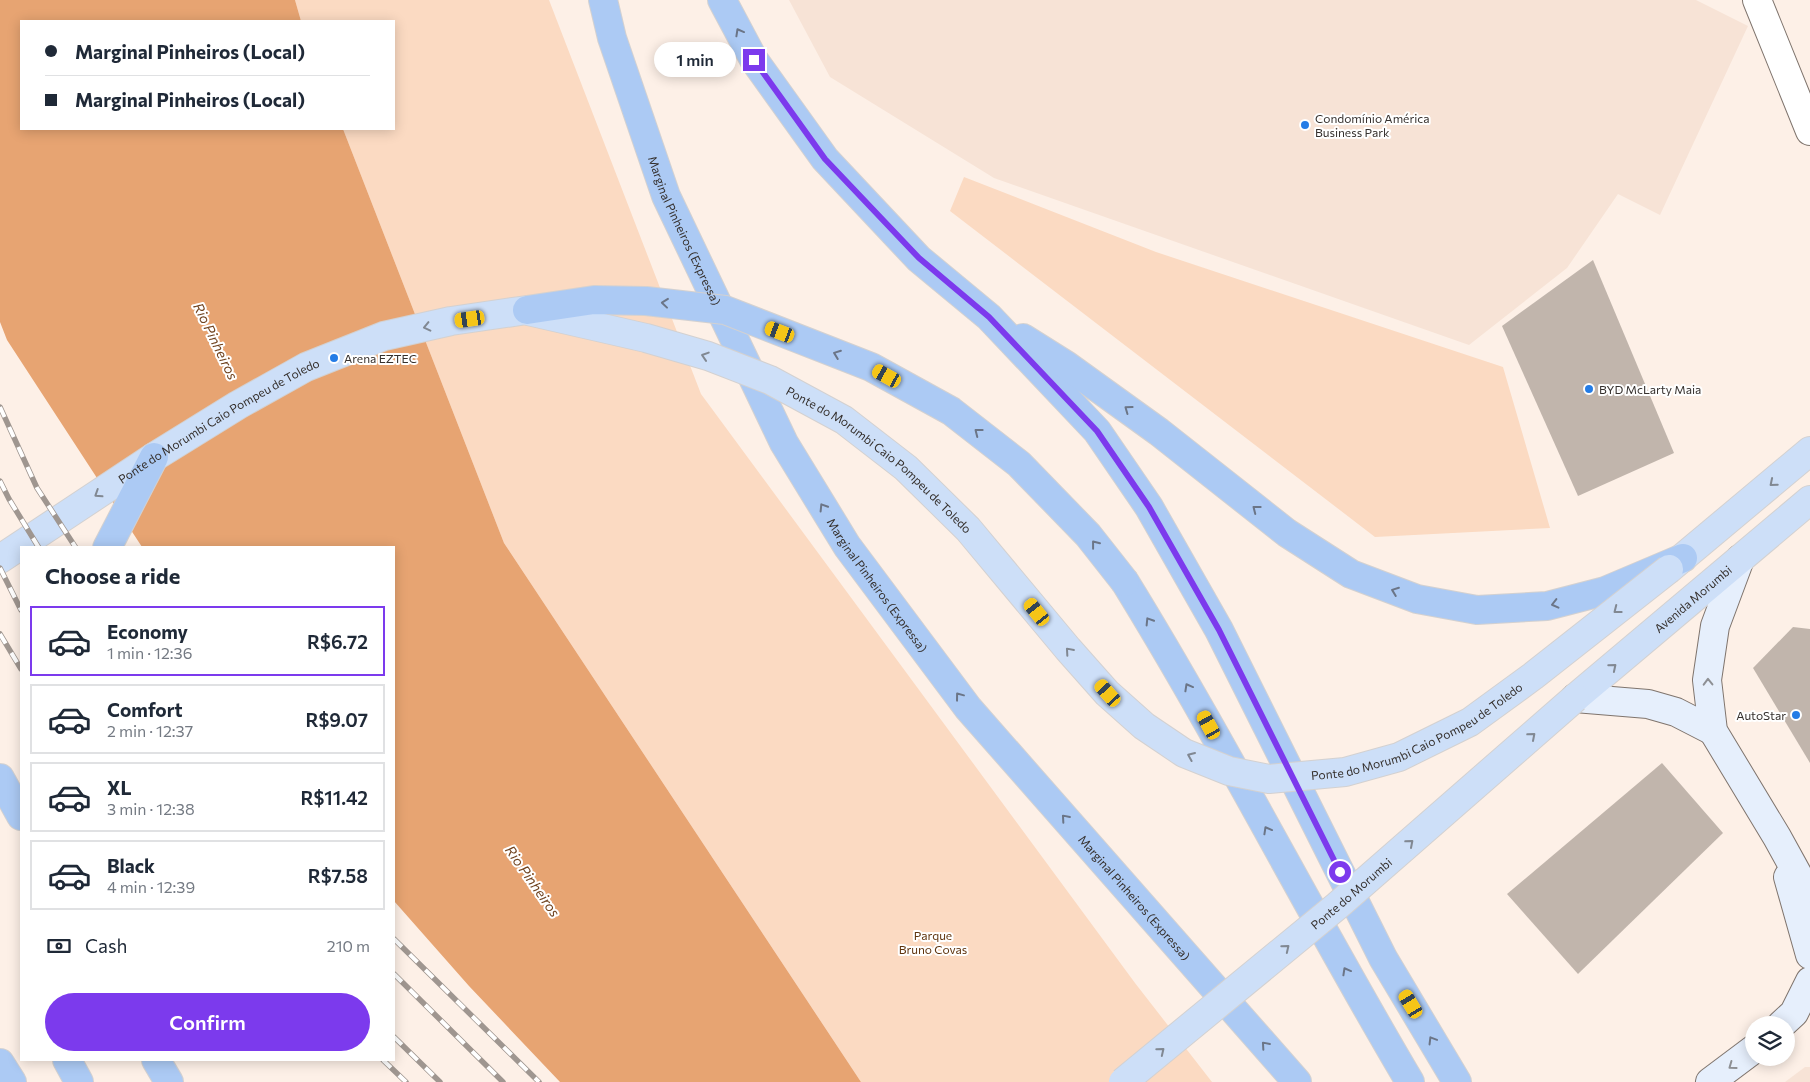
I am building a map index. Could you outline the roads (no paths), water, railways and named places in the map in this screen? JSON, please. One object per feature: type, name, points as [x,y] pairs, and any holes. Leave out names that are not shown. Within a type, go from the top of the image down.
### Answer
[{"type":"highway","name":"Marginal Pinheiros (Expressa)","points":[[603,0],[612,38],[666,196],[784,443],[847,546],[968,708],[1297,1082]]},
{"type":"highway","points":[[722,0],[754,60],[825,159],[919,258],[989,317],[1097,431],[1149,507],[1219,630],[1383,958],[1457,1082]]},
{"type":"highway","points":[[527,310],[594,300],[646,301],[718,309],[871,367],[951,411],[1020,464],[1088,535],[1125,582],[1173,660],[1370,1014],[1410,1082]]},
{"type":"highway","points":[[989,317],[1066,366],[1159,432],[1287,533],[1351,574],[1417,599],[1477,610],[1547,606],[1605,591],[1676,563]]},
{"type":"highway","points":[[108,546],[154,457]]},
{"type":"highway","points":[[0,778],[20,814]]},
{"type":"highway","points":[[68,1061],[79,1082]]},
{"type":"highway","points":[[0,1063],[12,1082]]},
{"type":"main road","name":"Ponte do Morumbi Caio Pompeu de Toledo","points":[[0,559],[154,457],[238,405],[306,367],[384,336],[451,321],[527,310],[646,338],[708,356],[770,380],[844,420],[906,468],[968,529],[1068,649],[1108,693],[1144,726],[1184,753],[1229,771],[1269,779],[1345,772],[1399,757],[1470,722],[1533,676],[1676,563]]},
{"type":"main road","points":[[1676,563],[1810,451]]},
{"type":"main road","name":"Avenida Morumbi","points":[[1575,698],[1810,500]]},
{"type":"main road","name":"Ponte do Morumbi","points":[[1123,1082],[1337,906],[1575,698]]},
{"type":"street","points":[[1757,0],[1810,131]]},
{"type":"street","points":[[1740,560],[1715,626],[1707,680],[1713,731],[1810,897]]},
{"type":"street","points":[[1575,698],[1648,704],[1676,712],[1713,731]]},
{"type":"street","points":[[1776,837],[1810,955]]},
{"type":"street","points":[[1790,1016],[1794,1013],[1810,981]]},
{"type":"street","points":[[1710,1082],[1745,1056]]},
{"type":"water","name":"Rio Pinheiros","points":[[0,0],[295,0],[301,20],[20,20],[20,130],[343,130],[504,543],[861,1082],[560,1082],[469,986],[395,902],[395,546],[141,546],[7,340],[0,322]]},
{"type":"railway","points":[[0,407],[37,488],[75,546]]},
{"type":"railway","points":[[0,481],[38,546]]},
{"type":"railway","points":[[0,568],[20,608]]},
{"type":"railway","points":[[0,634],[20,667]]},
{"type":"railway","points":[[395,940],[539,1082]]},
{"type":"railway","points":[[395,975],[503,1082]]},
{"type":"railway","points":[[395,1038],[440,1082]]},
{"type":"railway","points":[[384,1061],[406,1082]]},
{"type":"place","name":"Condomínio América Business Park","points":[[1305,125]]},
{"type":"place","name":"Arena EZTEC","points":[[334,358]]},
{"type":"place","name":"BYD McLarty Maia","points":[[1589,389]]},
{"type":"place","name":"AutoStar","points":[[1796,715]]},
{"type":"park label","name":"Parque Bruno Covas","points":[[933,942]]}]
